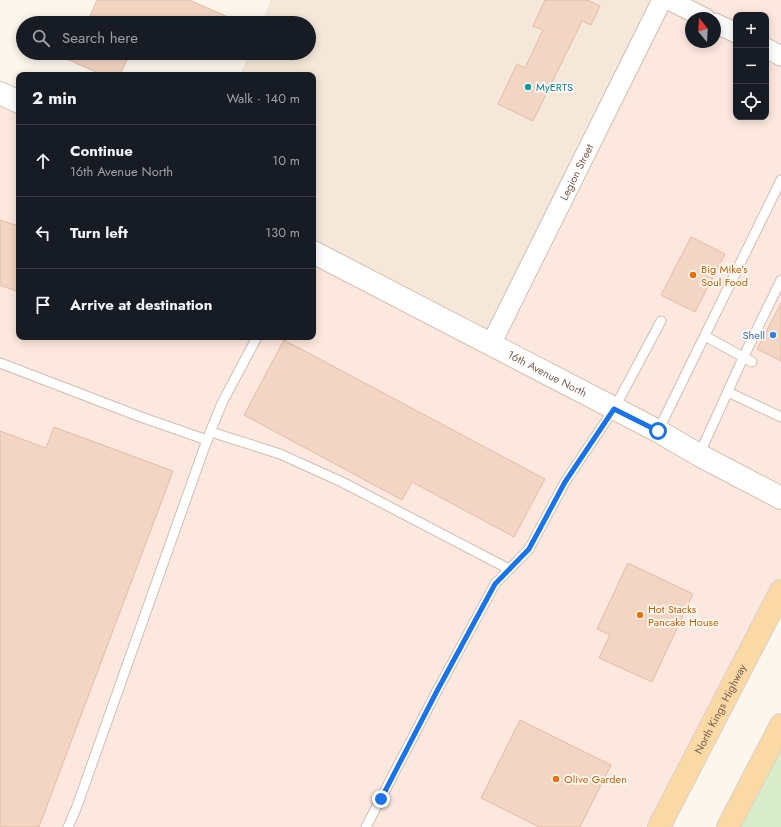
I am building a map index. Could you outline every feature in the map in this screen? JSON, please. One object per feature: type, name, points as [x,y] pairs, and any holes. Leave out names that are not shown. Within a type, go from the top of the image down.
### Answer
[{"type":"main road","name":"North Kings Highway","points":[[659,827],[781,591]]},
{"type":"main road","points":[[728,827],[781,725]]},
{"type":"street","name":"Legion Street","points":[[491,344],[662,0]]},
{"type":"street","points":[[669,0],[693,12]]},
{"type":"street","points":[[721,26],[733,32]]},
{"type":"street","points":[[769,50],[781,56]]},
{"type":"street","points":[[0,93],[16,101]]},
{"type":"street","name":"16th Avenue North","points":[[316,254],[658,431],[699,455],[781,498]]},
{"type":"lane","points":[[658,431],[781,180]]},
{"type":"lane","points":[[699,455],[728,392],[747,360],[778,294],[781,280]]},
{"type":"lane","points":[[366,827],[495,584],[529,549],[565,482],[614,409],[661,321]]},
{"type":"lane","points":[[705,336],[747,360]]},
{"type":"lane","points":[[68,827],[78,804],[209,436],[222,403],[255,340]]},
{"type":"lane","points":[[0,363],[141,417],[280,454],[342,482],[509,569]]},
{"type":"lane","points":[[728,392],[781,417]]},
{"type":"shaded area","points":[[271,0],[662,0],[491,344],[316,254],[316,72],[241,72],[246,60],[316,60],[316,16],[264,16]]},
{"type":"shaded area","points":[[663,0],[781,0],[781,591],[658,827],[0,827],[0,93],[16,101],[16,340],[316,340],[316,254],[491,343]]},
{"type":"green space","points":[[781,725],[781,827],[728,827]]},
{"type":"building","points":[[97,0],[189,0],[226,16],[90,16]]},
{"type":"building","points":[[545,0],[587,0],[600,6],[591,25],[582,21],[533,121],[498,104],[517,64],[525,68],[543,30],[533,26]]},
{"type":"building","points":[[69,60],[127,60],[121,72],[96,72]]},
{"type":"building","points":[[0,220],[16,225],[16,291],[0,285]]},
{"type":"building","name":"Big Mike’s Soul Food","points":[[691,237],[725,254],[695,312],[661,295]]},
{"type":"building","name":"Shell","points":[[781,303],[781,361],[757,349]]},
{"type":"building","points":[[284,340],[545,479],[514,537],[412,482],[402,500],[244,415]]},
{"type":"building","points":[[54,427],[173,471],[39,827],[0,827],[0,431],[46,448]]},
{"type":"building","points":[[628,563],[693,594],[652,682],[599,658],[610,635],[597,629]]},
{"type":"building","points":[[520,720],[611,765],[580,827],[539,827],[481,798]]},
{"type":"place","name":"MyERTS","points":[[528,87]]},
{"type":"place","name":"Big Mike’s Soul Food","points":[[693,275]]},
{"type":"place","name":"Shell","points":[[773,335]]},
{"type":"place","name":"Hot Stacks Pancake House","points":[[640,615]]},
{"type":"place","name":"Olive Garden","points":[[556,779]]},
{"type":"route","points":[[381,799],[495,584],[529,549],[565,482],[614,409],[658,431]]}]
